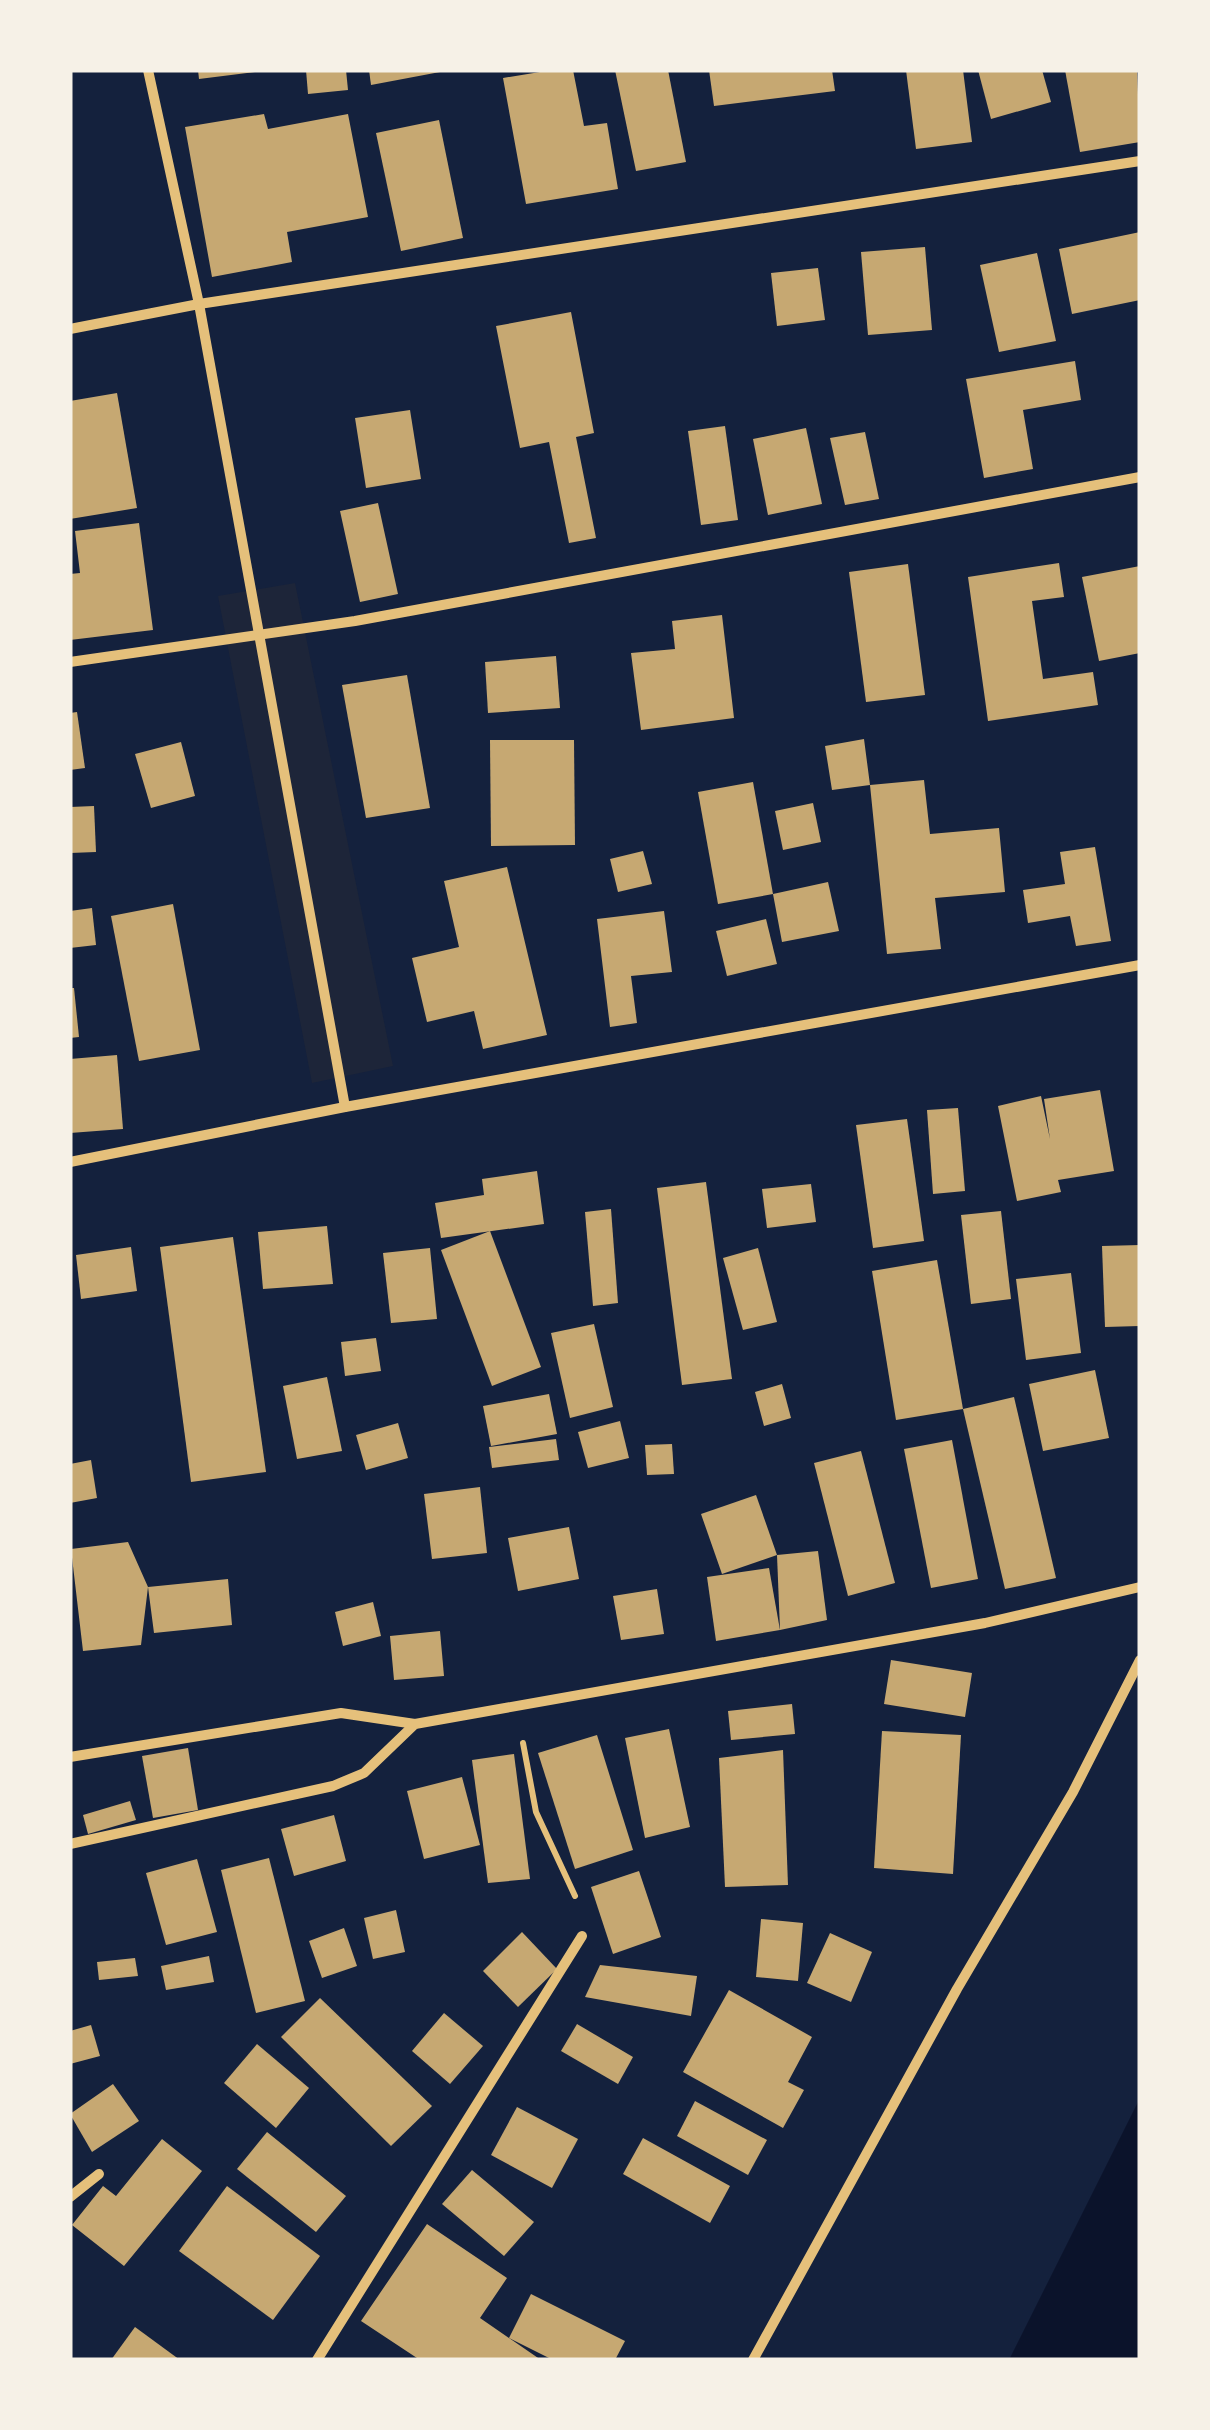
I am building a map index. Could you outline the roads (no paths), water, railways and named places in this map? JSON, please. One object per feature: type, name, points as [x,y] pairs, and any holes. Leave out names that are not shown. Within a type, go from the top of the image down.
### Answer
[{"type":"street","points":[[148,70],[199,304],[256,635],[345,1108]]},
{"type":"street","points":[[70,329],[199,304],[1140,161]]},
{"type":"street","points":[[70,662],[374,617],[1140,477]]},
{"type":"street","points":[[70,1162],[345,1108],[1140,965]]},
{"type":"street","points":[[70,1756],[342,1713],[415,1724],[985,1622],[1140,1587]]},
{"type":"street","points":[[753,2360],[958,1989],[1073,1792],[1140,1660]]},
{"type":"street","points":[[70,1844],[333,1786],[364,1774],[415,1724]]},
{"type":"street","points":[[317,2360],[582,1936]]},
{"type":"street","points":[[70,2197],[98,2174]]}]
